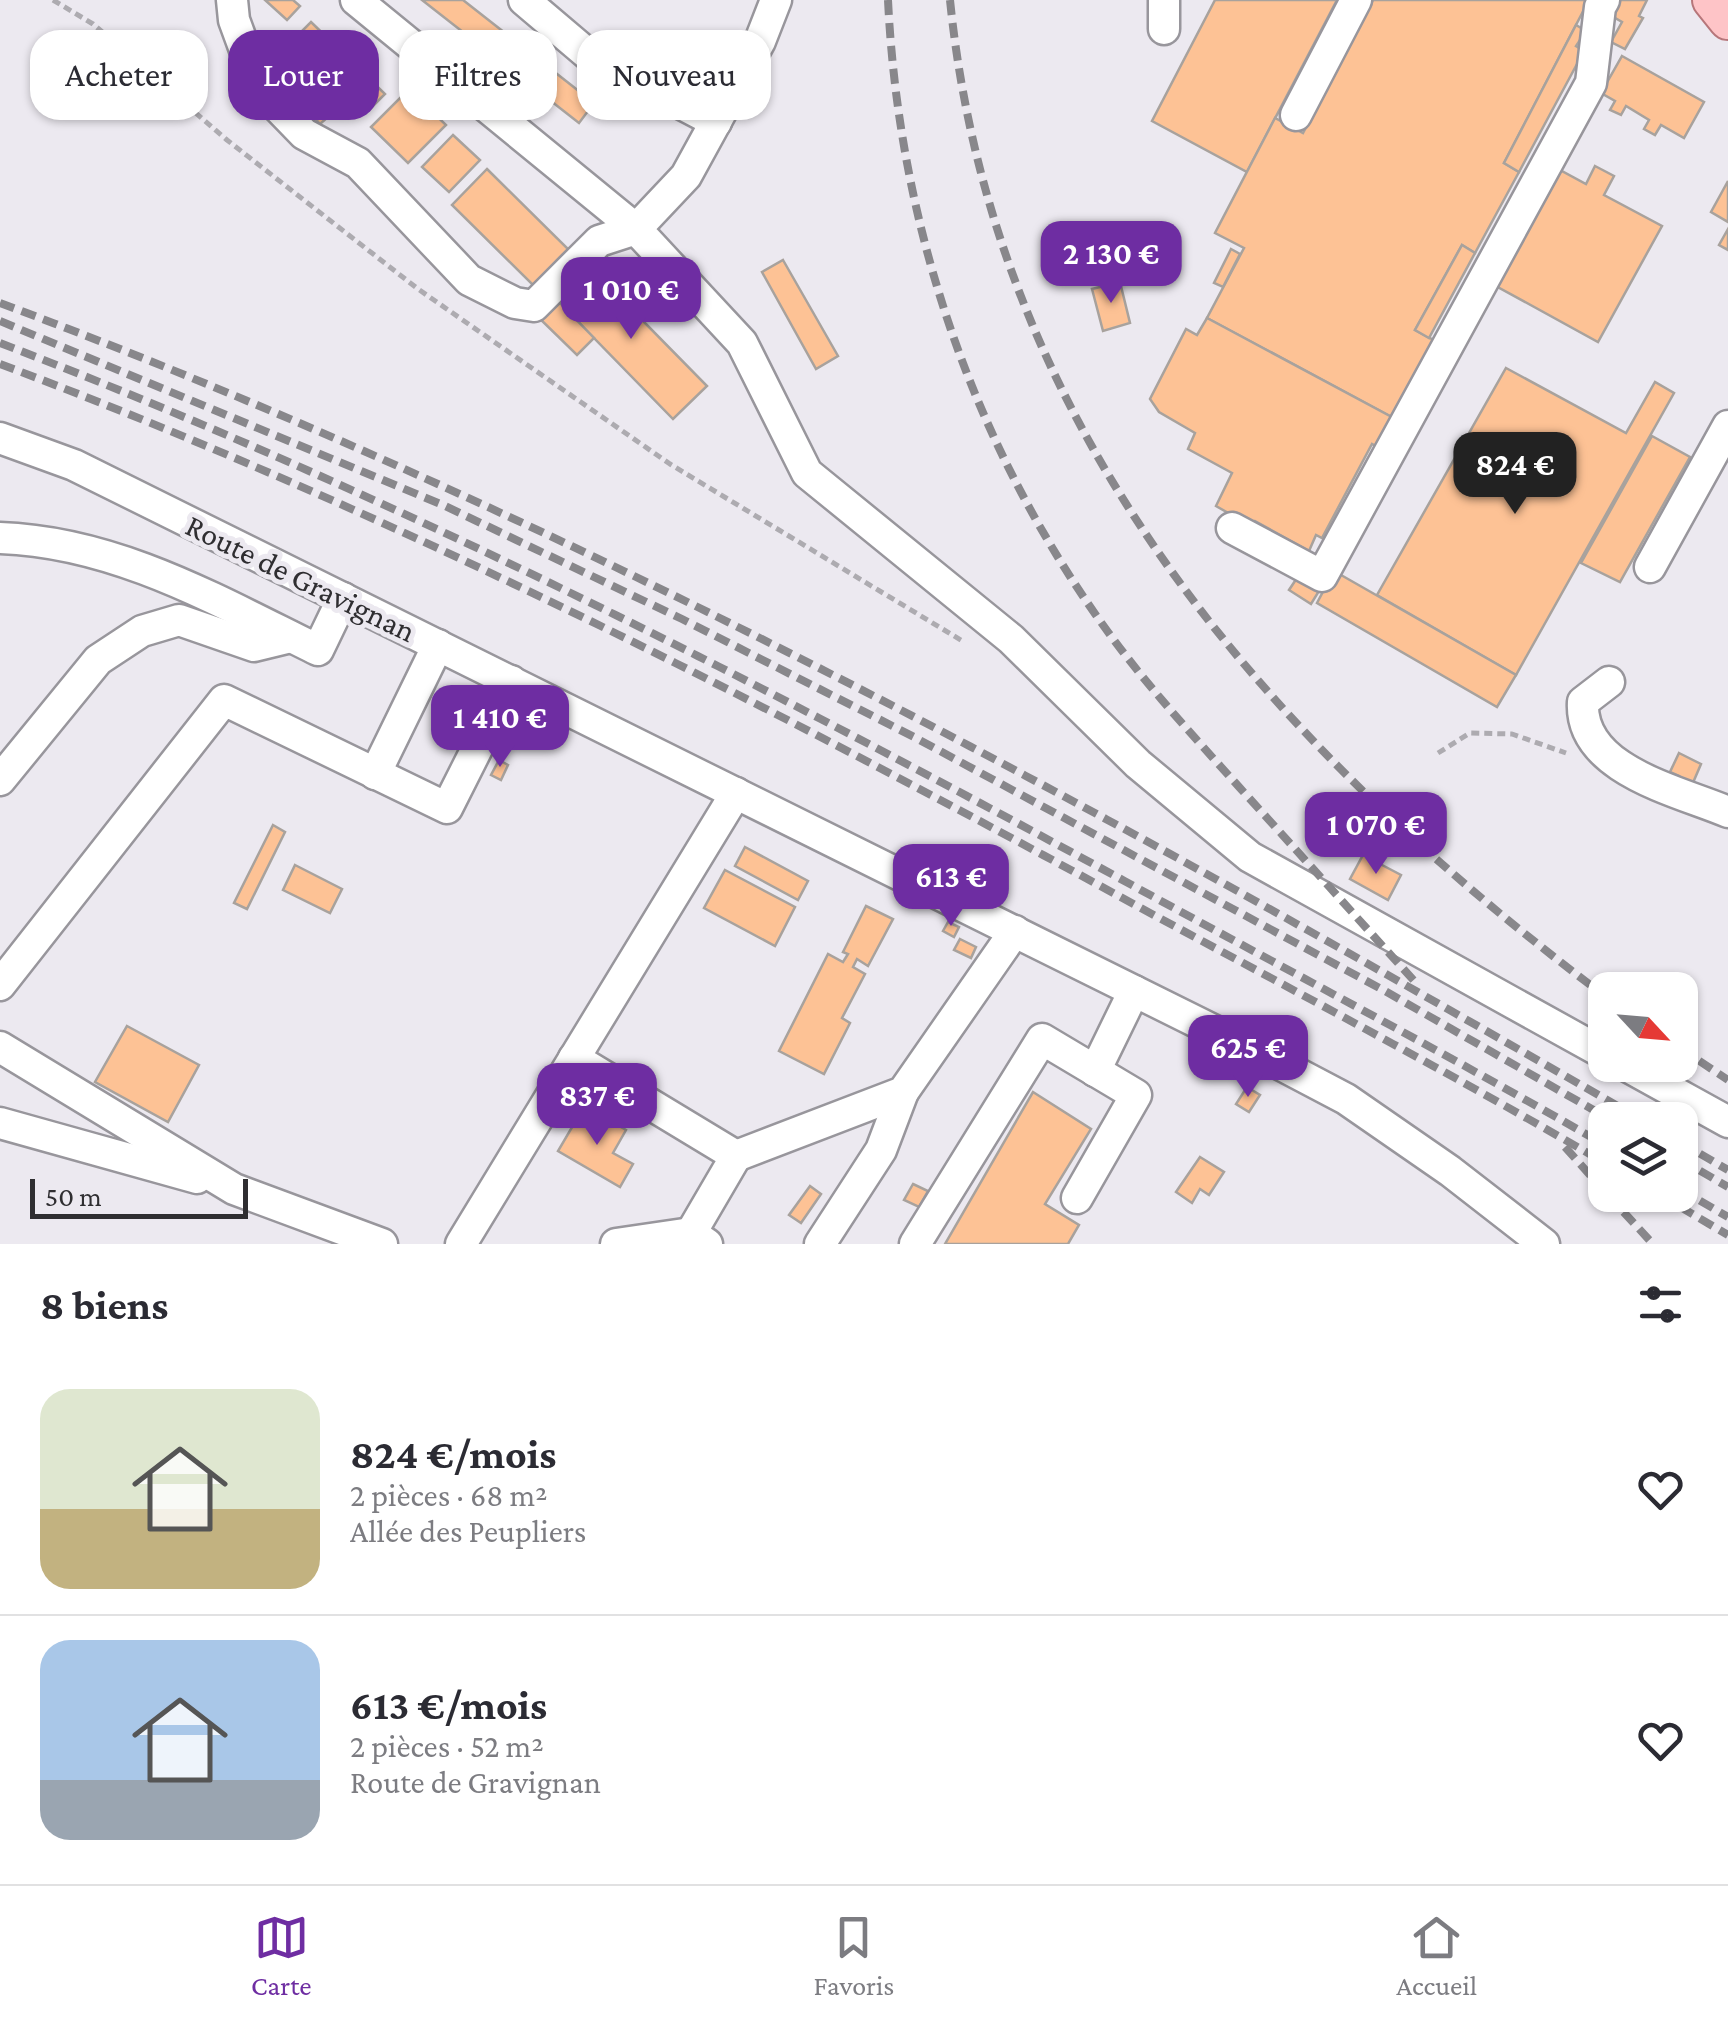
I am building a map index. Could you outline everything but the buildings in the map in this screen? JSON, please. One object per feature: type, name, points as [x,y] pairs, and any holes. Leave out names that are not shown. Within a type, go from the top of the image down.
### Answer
[{"type":"main road","points":[[1712,0],[1728,20]]},
{"type":"street","points":[[232,0],[234,20],[252,69],[271,100],[304,134],[358,163],[469,280],[514,303],[534,306],[599,242],[636,229],[686,176],[760,42],[776,0]]},
{"type":"street","points":[[356,0],[636,229],[742,343],[806,473],[1011,638],[1138,764],[1250,857],[1588,1045]]},
{"type":"street","points":[[524,0],[590,56],[716,122]]},
{"type":"street","points":[[1296,115],[1356,0]]},
{"type":"street","points":[[1232,528],[1322,576],[1592,84],[1604,0]]},
{"type":"street","points":[[1650,567],[1728,426]]},
{"type":"street","name":"Route de Gravignan","points":[[0,438],[74,465],[1015,931],[1346,1100],[1450,1170],[1544,1244]]},
{"type":"street","points":[[0,538],[110,555],[193,588],[318,650],[343,598]]},
{"type":"street","points":[[0,780],[98,660],[142,631],[179,620],[254,646],[292,637]]},
{"type":"street","points":[[375,774],[438,645]]},
{"type":"street","points":[[0,986],[224,700],[447,808],[511,681]]},
{"type":"street","points":[[1609,682],[1583,702],[1582,721],[1597,747],[1644,781],[1728,812]]},
{"type":"street","points":[[462,1244],[736,793]]},
{"type":"street","points":[[820,1244],[881,1150],[903,1092],[1015,931]]},
{"type":"street","points":[[1095,1071],[1134,991]]},
{"type":"street","points":[[915,1244],[1042,1039],[1136,1095],[1078,1198]]},
{"type":"street","points":[[0,1047],[234,1188]]},
{"type":"street","points":[[574,1058],[736,1156]]},
{"type":"street","points":[[1656,1082],[1728,1122]]},
{"type":"street","points":[[616,1244],[699,1239],[736,1156],[903,1092]]},
{"type":"street","points":[[0,1123],[234,1188],[382,1244]]},
{"type":"path","points":[[52,0],[93,24],[227,140],[418,289],[670,464],[971,646]]},
{"type":"path","points":[[1438,753],[1470,732],[1512,734],[1578,757]]},
{"type":"railway","points":[[888,0],[895,85],[908,169],[927,252],[982,411],[1019,488],[1061,561],[1139,673],[1417,984]]},
{"type":"railway","points":[[950,0],[977,157],[1024,303],[1088,439],[1168,566],[1262,685],[1367,795],[1482,899],[1588,983]]},
{"type":"railway","points":[[0,303],[213,387],[424,478],[838,677],[1243,894],[1611,1102]]},
{"type":"railway","points":[[0,321],[443,505],[682,619],[914,737],[1385,991],[1588,1107]]},
{"type":"railway","points":[[0,343],[146,401],[433,527],[715,664],[992,809],[1588,1135]]},
{"type":"railway","points":[[0,364],[287,480],[705,678],[1300,993],[1588,1153]]},
{"type":"railway","points":[[1698,1060],[1728,1080]]},
{"type":"railway","points":[[1565,1147],[1588,1173]]},
{"type":"railway","points":[[1698,1152],[1728,1170]]},
{"type":"railway","points":[[1698,1170],[1728,1187]]},
{"type":"railway","points":[[1698,1200],[1728,1217]]},
{"type":"railway","points":[[1624,1212],[1653,1244]]},
{"type":"railway","points":[[1689,1212],[1728,1235]]}]
